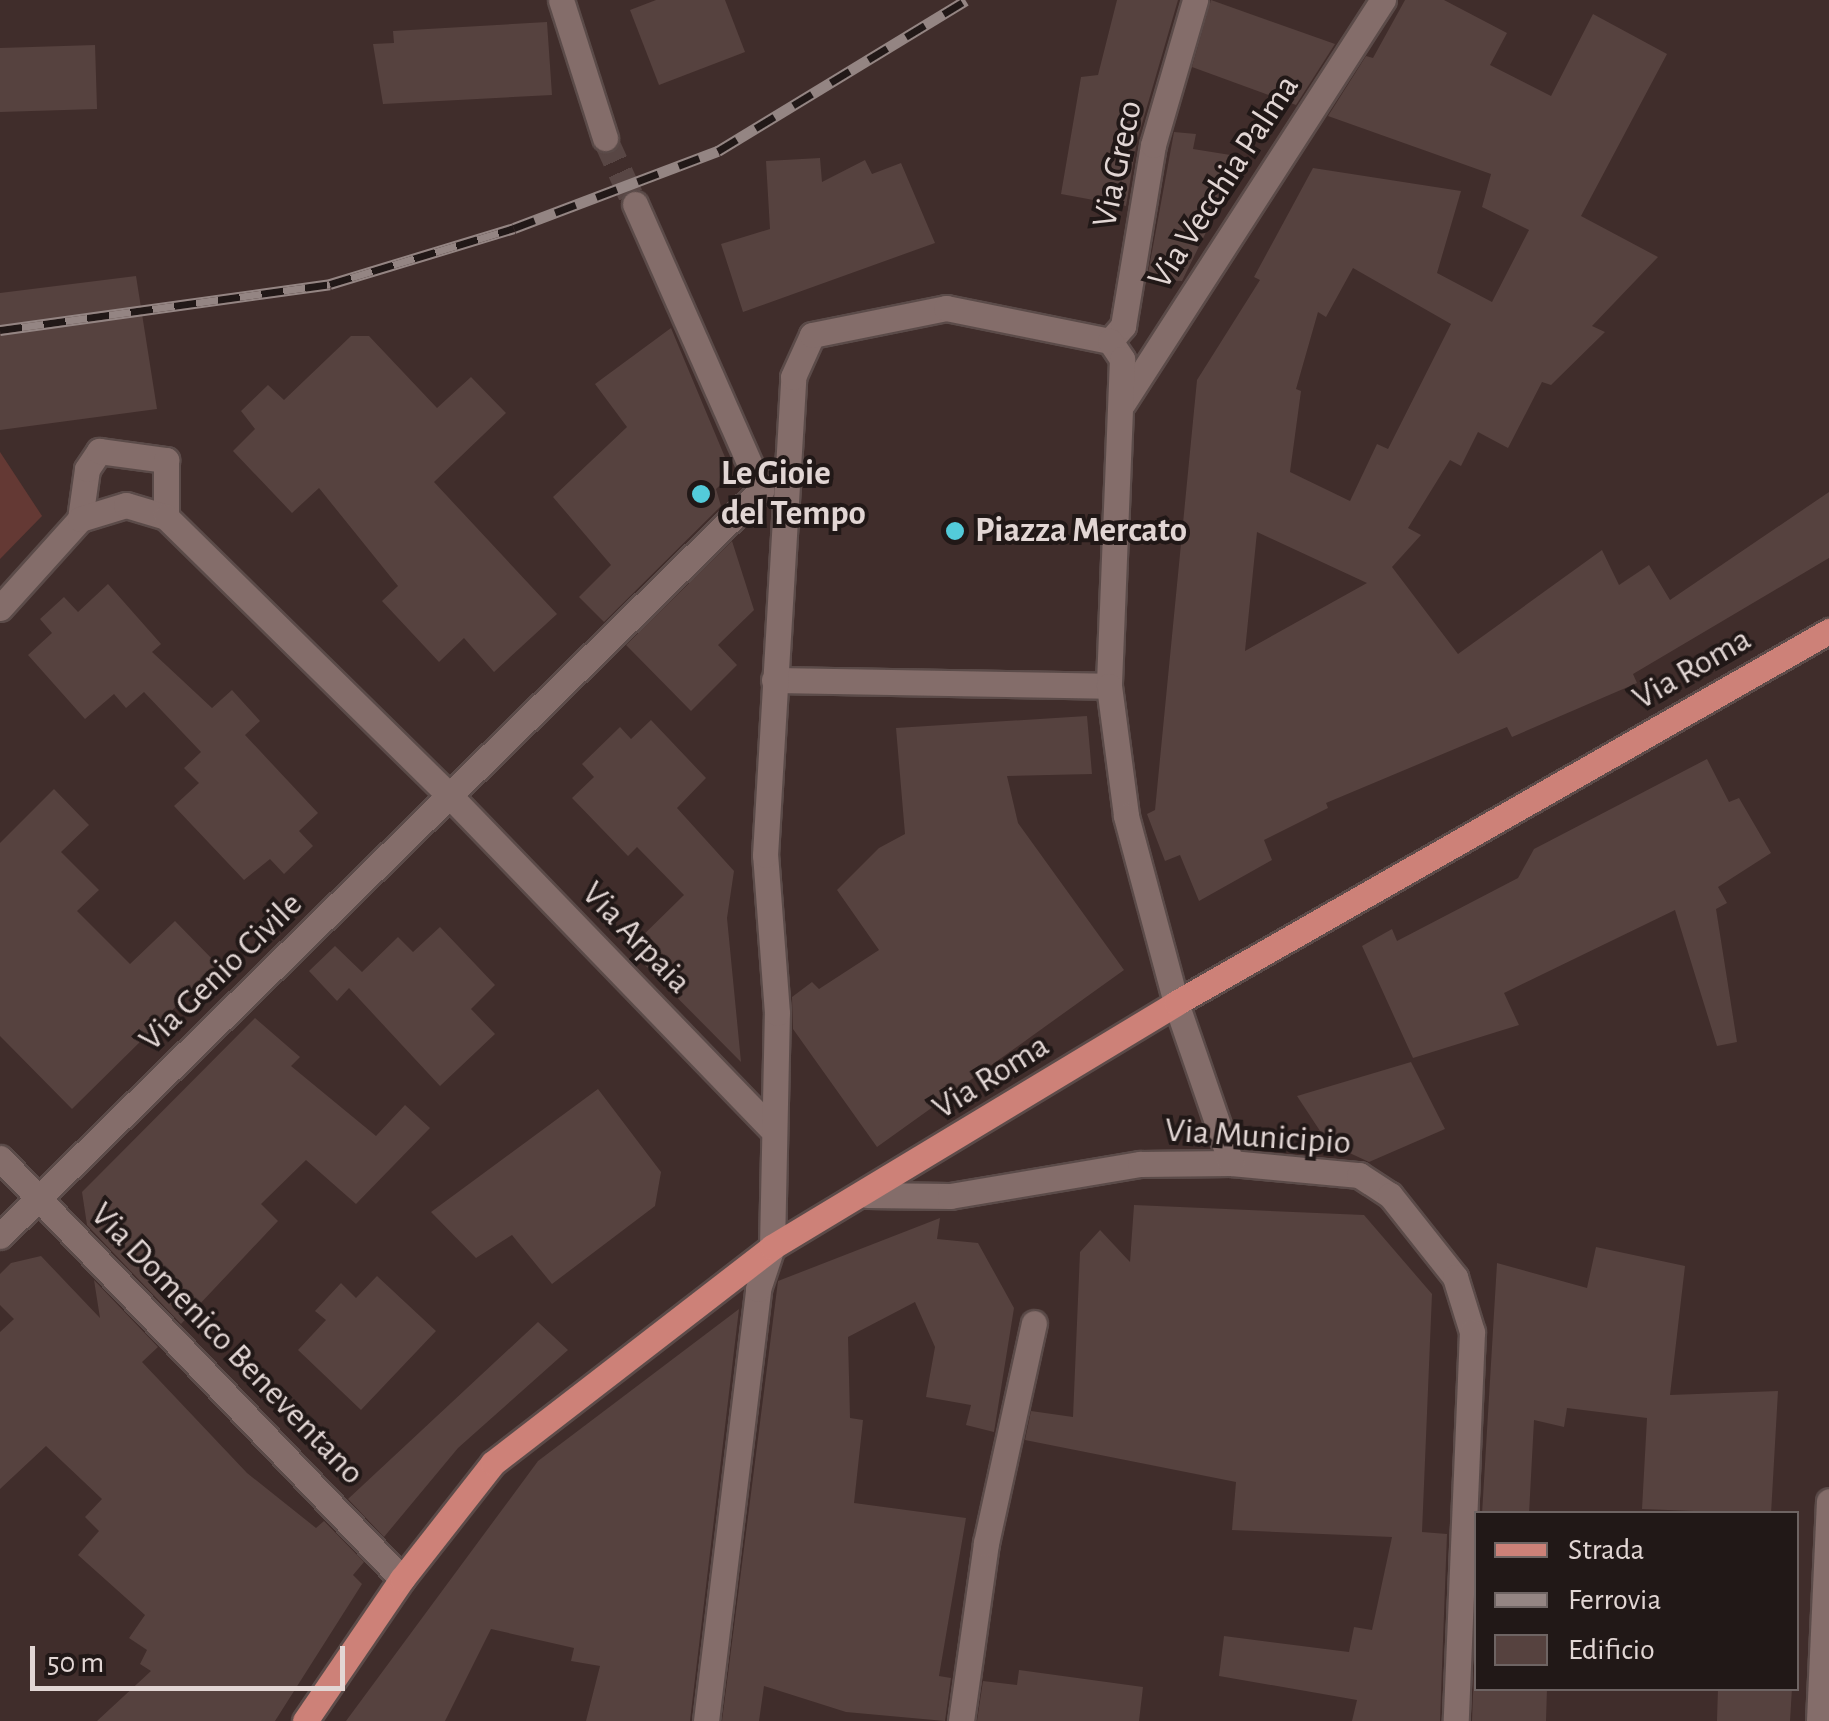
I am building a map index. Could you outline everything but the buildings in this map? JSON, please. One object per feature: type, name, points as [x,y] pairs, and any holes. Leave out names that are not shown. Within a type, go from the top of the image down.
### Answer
[{"type":"main road","name":"Via Roma","points":[[305,1721],[402,1579],[493,1463],[772,1247],[868,1195],[1176,1003],[1829,631]]},
{"type":"street","points":[[561,0],[605,138]]},
{"type":"street","name":"Via Greco","points":[[1110,341],[1122,326],[1154,145],[1195,0]]},
{"type":"street","name":"Via Vecchia Palma","points":[[1123,402],[1383,0]]},
{"type":"street","points":[[635,204],[761,490],[789,506]]},
{"type":"street","points":[[706,1721],[758,1290],[772,1247],[770,1126],[776,1014],[765,855],[774,680],[789,506],[792,377],[812,335],[946,308],[1110,341],[1122,359],[1109,686],[1138,873],[1176,1003],[1232,1163]]},
{"type":"street","points":[[0,608],[80,520],[126,505],[166,517],[166,460],[99,452],[87,469],[80,520]]},
{"type":"street","name":"Via Genio Civile","points":[[0,1236],[761,490]]},
{"type":"street","name":"Via Arpaia","points":[[166,517],[451,798],[770,1126]]},
{"type":"street","points":[[774,680],[1109,686]]},
{"type":"street","name":"Via Domenico Beneventano","points":[[0,1158],[402,1579]]},
{"type":"street","name":"Via Municipio","points":[[868,1195],[950,1196],[1140,1164],[1232,1163],[1359,1175],[1390,1195],[1455,1277],[1468,1306],[1468,1511],[1456,1721]]},
{"type":"street","points":[[960,1721],[986,1542],[1034,1323]]},
{"type":"street","points":[[1819,1721],[1829,1502]]},
{"type":"shaded area","points":[[0,452],[42,516],[0,559]]},
{"type":"tunnel","points":[[605,138],[635,204]]},
{"type":"railway","points":[[0,330],[330,284],[514,228],[718,151],[966,0]]},
{"type":"place","name":"Le Gioie del Tempo","points":[[701,494]]},
{"type":"place","name":"Piazza Mercato","points":[[955,531]]}]
